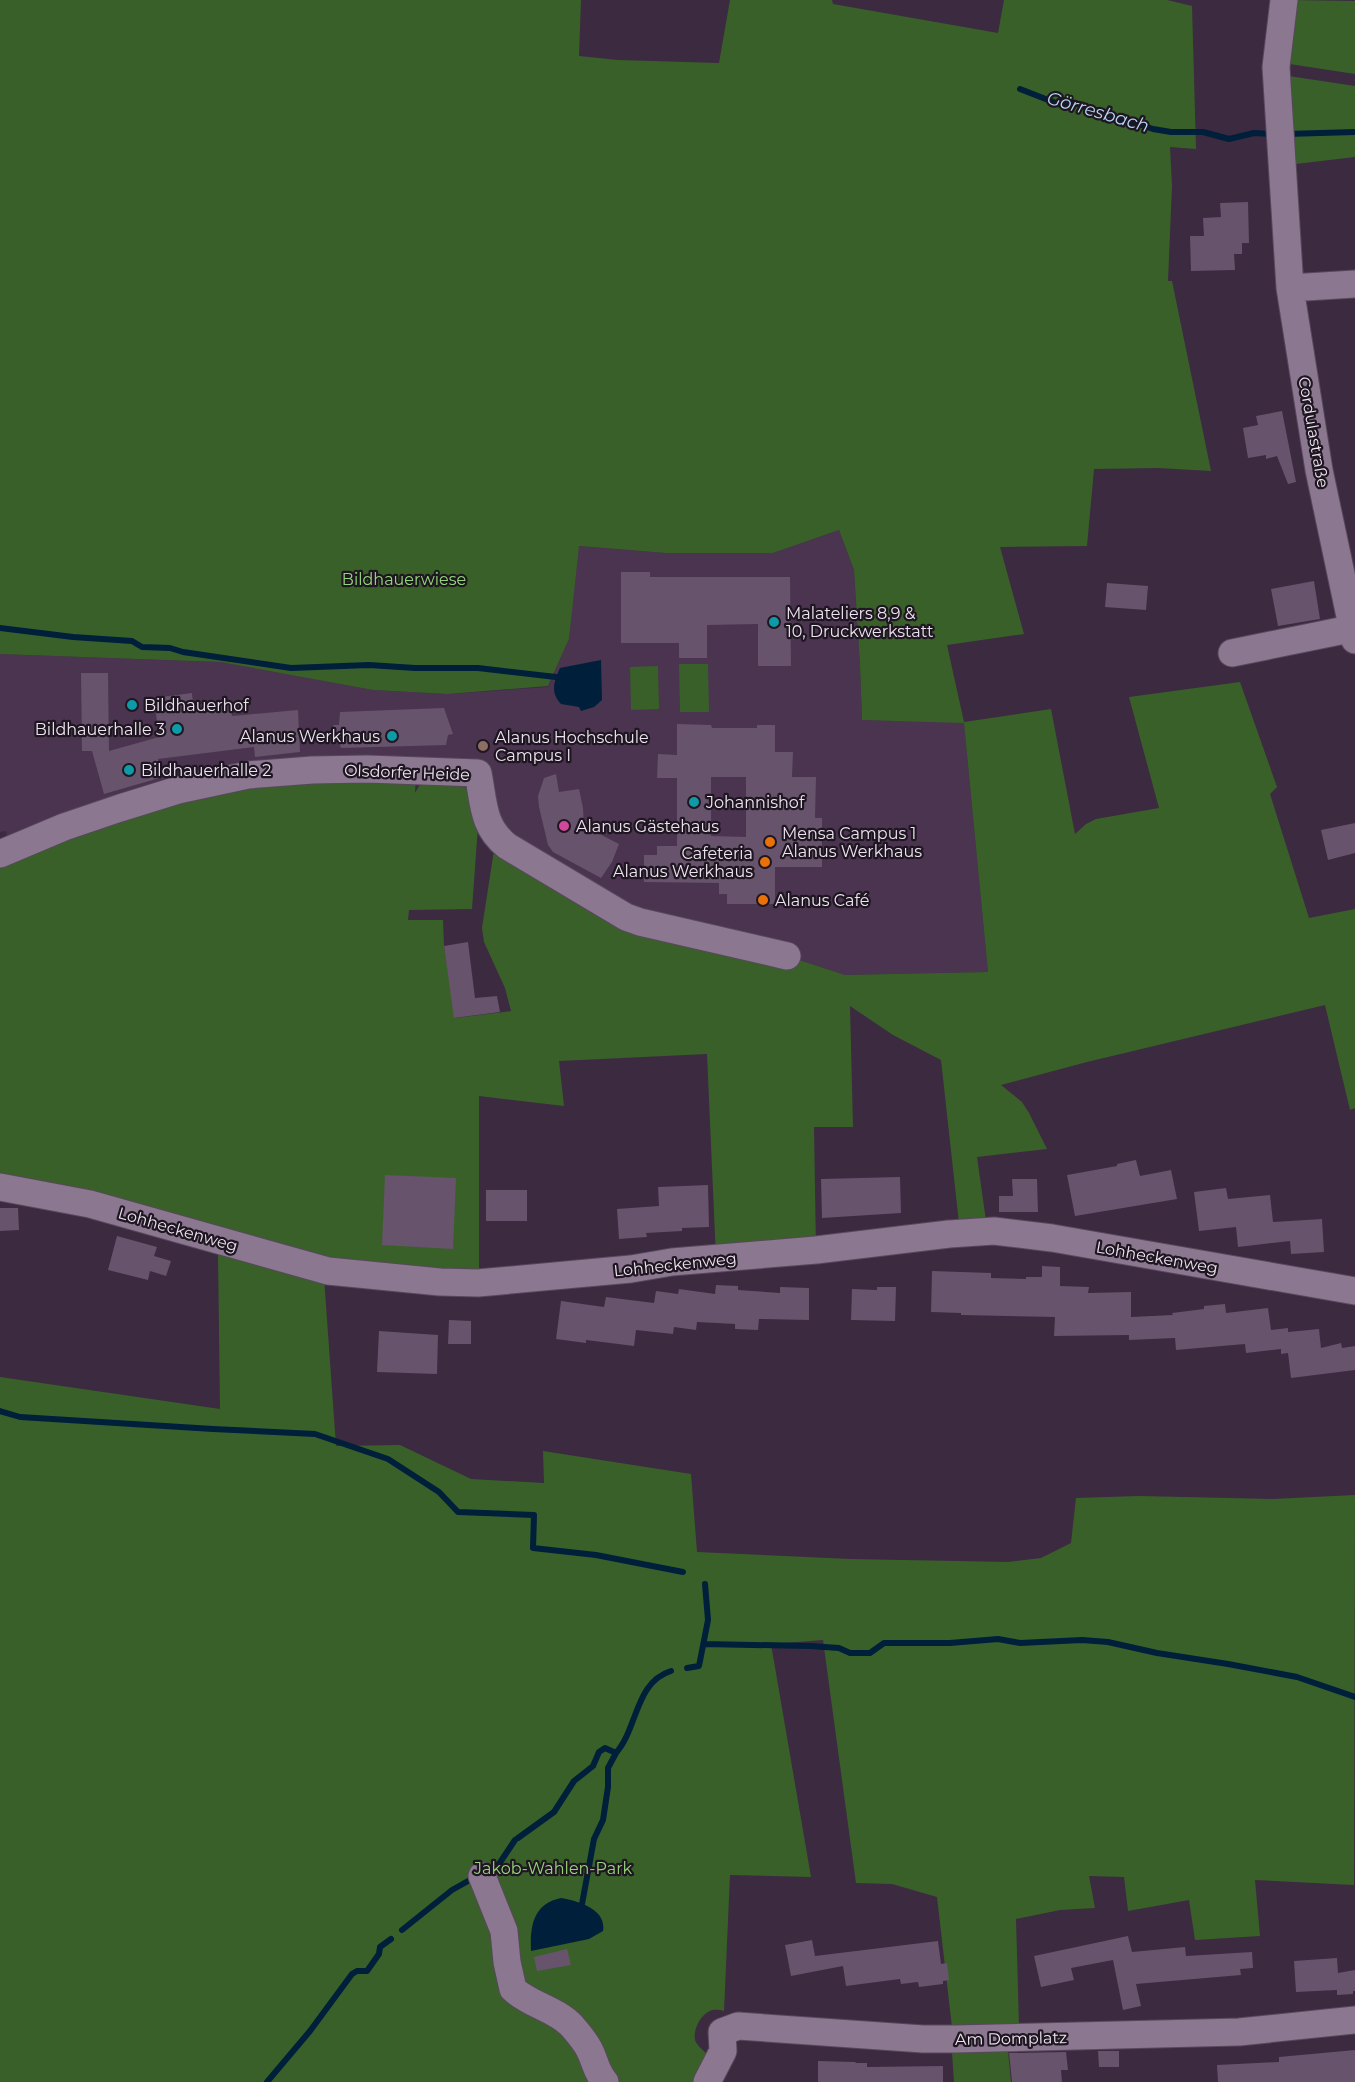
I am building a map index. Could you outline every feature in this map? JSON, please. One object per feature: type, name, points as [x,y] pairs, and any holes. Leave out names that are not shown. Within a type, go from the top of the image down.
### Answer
[{"type":"street","name":"Cordulastraße","points":[[1284,0],[1276,68],[1290,288],[1319,470],[1354,632]]},
{"type":"street","points":[[1290,288],[1355,284]]},
{"type":"street","points":[[1232,653],[1354,632]]},
{"type":"street","name":"Olsdorfer Heide","points":[[0,854],[64,827],[178,790],[248,775],[356,769],[477,773],[489,827],[496,837],[507,846],[613,910],[640,922],[788,956]]},
{"type":"street","name":"Lohheckenweg","points":[[0,1187],[90,1204],[328,1271],[440,1282],[478,1283],[632,1269],[672,1262],[816,1250],[965,1232],[994,1231],[1052,1238],[1355,1291]]},
{"type":"street","points":[[482,1876],[504,1931],[513,1989],[527,2000],[555,2013],[572,2026],[590,2050],[594,2064],[605,2082]]},
{"type":"street","name":"Am Domplatz","points":[[707,2082],[723,2051],[722,2032],[738,2026],[955,2039],[1239,2032],[1355,2020]]},
{"type":"shaded area","name":"Alanus Hochschule Campus I","points":[[839,530],[854,570],[862,720],[964,722],[988,972],[845,975],[787,956],[640,922],[508,846],[477,773],[10,850],[6,831],[0,832],[0,654],[220,662],[373,690],[448,694],[548,687],[569,639],[578,546],[666,553],[773,553]]},
{"type":"green space","points":[[0,0],[581,0],[579,56],[618,60],[719,63],[730,0],[832,0],[833,4],[998,33],[1004,0],[1167,0],[1192,6],[1196,149],[1170,147],[1172,186],[1168,281],[1172,281],[1211,471],[1158,468],[1094,469],[1087,546],[1000,547],[1024,634],[947,645],[964,722],[1051,709],[1075,834],[1096,819],[1159,808],[1129,697],[1240,682],[1277,787],[1270,794],[1309,918],[1355,909],[1355,1108],[1350,1110],[1325,1005],[1001,1085],[1022,1102],[1047,1149],[977,1157],[986,1221],[959,1223],[941,1060],[893,1035],[850,1006],[853,1127],[814,1127],[816,1250],[716,1258],[707,1054],[559,1061],[564,1106],[479,1096],[479,1272],[324,1277],[336,1446],[400,1445],[471,1479],[544,1483],[543,1451],[691,1474],[697,1552],[850,1559],[1008,1562],[1041,1558],[1071,1543],[1076,1498],[1139,1496],[1273,1499],[1355,1495],[1354,1885],[1255,1880],[1260,1936],[1195,1940],[1189,1900],[1128,1911],[1124,1877],[1089,1876],[1095,1908],[1060,1910],[1016,1919],[1019,2026],[952,2027],[937,1897],[892,1884],[856,1883],[823,1640],[771,1644],[811,1877],[730,1875],[724,2011],[713,2010],[706,2013],[700,2019],[695,2032],[696,2042],[708,2055],[707,2082],[0,2082],[0,1377],[220,1409],[218,1254],[0,1181],[0,855],[178,790],[416,771],[415,793],[419,786],[425,783],[462,785],[469,790],[479,812],[472,909],[409,910],[408,920],[443,920],[444,946],[455,1018],[511,1011],[505,988],[484,942],[482,928],[496,837],[613,910],[787,956],[845,975],[988,972],[964,723],[862,720],[854,570],[839,530],[773,553],[666,553],[579,546],[569,639],[548,686],[448,694],[373,690],[220,662],[0,654]]},
{"type":"green space","points":[[1289,0],[1355,1],[1355,74],[1283,63]]},
{"type":"green space","points":[[1282,75],[1355,86],[1355,157],[1287,165]]},
{"type":"green space","points":[[679,664],[708,664],[709,712],[680,712]]},
{"type":"green space","points":[[658,666],[659,709],[631,710],[630,667]]},
{"type":"green space","points":[[1008,2051],[1011,2082],[954,2082],[952,2052]]},
{"type":"water","points":[[601,660],[602,700],[594,707],[581,711],[579,707],[561,704],[554,691],[560,668]]},
{"type":"water","points":[[561,1898],[590,1907],[601,1917],[603,1931],[589,1939],[531,1951],[531,1933],[535,1917],[544,1905]]},
{"type":"building","points":[[1248,202],[1249,243],[1242,243],[1242,254],[1234,254],[1235,270],[1191,271],[1190,236],[1204,236],[1203,218],[1221,217],[1220,203]]},
{"type":"building","points":[[1282,411],[1296,482],[1288,484],[1277,456],[1266,459],[1266,455],[1248,458],[1243,428],[1258,425],[1256,416]]},
{"type":"building","points":[[621,572],[650,572],[650,577],[790,577],[791,666],[758,666],[758,624],[707,625],[707,658],[679,658],[679,643],[621,643]]},
{"type":"building","points":[[1314,581],[1320,619],[1278,626],[1271,589]]},
{"type":"building","points":[[1107,583],[1148,586],[1146,610],[1105,607]]},
{"type":"building","points":[[81,673],[108,673],[109,751],[159,737],[154,698],[192,693],[193,705],[230,700],[232,716],[298,710],[300,752],[255,757],[254,747],[158,759],[163,777],[104,794],[92,751],[82,751]]},
{"type":"building","name":"Alanus Werkhaus","points":[[444,708],[453,734],[448,735],[446,745],[341,748],[333,725],[339,725],[340,712]]},
{"type":"building","name":"Johannishof","points":[[677,724],[711,725],[712,728],[757,728],[757,725],[775,725],[775,752],[793,752],[792,777],[816,777],[815,818],[822,818],[822,867],[775,867],[775,904],[727,904],[727,894],[719,894],[719,883],[644,882],[644,855],[657,855],[657,846],[677,846],[677,778],[657,778],[658,754],[677,755]],"holes":[[[711,777],[746,777],[746,837],[711,836]]]},
{"type":"building","name":"Alanus Gästehaus","points":[[556,774],[559,792],[579,789],[584,826],[619,844],[612,862],[601,878],[553,852],[548,845],[538,796],[544,778]]},
{"type":"building","points":[[1355,823],[1355,853],[1328,860],[1321,830]]},
{"type":"building","points":[[468,942],[475,998],[497,996],[500,1012],[454,1018],[444,946]]},
{"type":"building","points":[[1136,1160],[1140,1176],[1171,1170],[1177,1199],[1075,1216],[1067,1175],[1117,1166],[1117,1164]]},
{"type":"building","points":[[385,1175],[456,1178],[453,1249],[382,1245]]},
{"type":"building","points":[[900,1177],[901,1213],[822,1218],[821,1179]]},
{"type":"building","points":[[1012,1179],[1037,1179],[1038,1212],[999,1212],[999,1196],[1013,1196]]},
{"type":"building","points":[[708,1185],[709,1227],[682,1228],[682,1231],[646,1233],[647,1237],[619,1239],[617,1209],[659,1206],[658,1187]]},
{"type":"building","points":[[1226,1188],[1228,1199],[1270,1195],[1273,1222],[1322,1219],[1324,1252],[1291,1254],[1290,1241],[1238,1247],[1236,1227],[1199,1231],[1194,1192]]},
{"type":"building","points":[[486,1190],[527,1190],[527,1221],[486,1221]]},
{"type":"building","points":[[0,1208],[18,1208],[19,1230],[0,1231]]},
{"type":"building","points":[[117,1236],[157,1247],[154,1256],[171,1261],[166,1276],[150,1271],[148,1280],[108,1270]]},
{"type":"building","points":[[1042,1266],[1060,1267],[1060,1286],[1089,1287],[1088,1293],[1131,1292],[1131,1317],[1173,1315],[1172,1313],[1204,1309],[1204,1306],[1225,1304],[1226,1313],[1268,1308],[1271,1330],[1288,1328],[1288,1332],[1319,1329],[1321,1348],[1341,1343],[1342,1348],[1355,1346],[1355,1370],[1291,1378],[1288,1353],[1281,1354],[1281,1349],[1246,1353],[1245,1344],[1176,1350],[1175,1338],[1129,1340],[1129,1335],[1054,1336],[1055,1317],[931,1312],[932,1271],[991,1273],[991,1278],[1026,1279],[1026,1277],[1042,1277]]},
{"type":"building","points":[[716,1285],[738,1286],[738,1290],[780,1293],[780,1287],[809,1288],[809,1320],[759,1319],[758,1330],[735,1329],[735,1324],[697,1322],[696,1330],[674,1327],[673,1334],[636,1330],[634,1346],[556,1339],[561,1301],[604,1307],[606,1297],[654,1303],[656,1291],[678,1294],[679,1289],[715,1294]]},
{"type":"building","points":[[877,1287],[896,1287],[895,1321],[851,1320],[852,1289],[877,1290]]},
{"type":"building","points":[[449,1320],[471,1321],[471,1344],[448,1344]]},
{"type":"building","points":[[379,1331],[438,1335],[437,1374],[377,1372]]},
{"type":"building","points":[[1128,1936],[1132,1952],[1185,1947],[1186,1956],[1252,1952],[1253,1968],[1240,1969],[1241,1975],[1136,1984],[1141,2006],[1123,2010],[1113,1960],[1071,1968],[1074,1980],[1041,1987],[1034,1956]]},
{"type":"building","points":[[812,1940],[815,1956],[938,1941],[941,1964],[947,1963],[949,1980],[943,1981],[943,1984],[919,1987],[918,1982],[901,1984],[900,1979],[846,1986],[843,1966],[791,1976],[785,1945]]},
{"type":"building","points":[[567,1949],[571,1965],[537,1971],[534,1957]]},
{"type":"building","points":[[1337,1958],[1338,1973],[1355,1970],[1353,1994],[1337,1995],[1337,1990],[1296,1992],[1294,1961]]},
{"type":"building","points":[[1355,2050],[1355,2082],[1218,2082],[1217,2065],[1279,2062],[1279,2057]]},
{"type":"building","points":[[1098,2051],[1119,2051],[1119,2067],[1099,2067]]},
{"type":"building","points":[[1066,2052],[1068,2070],[1061,2070],[1062,2082],[1012,2082],[1009,2053]]},
{"type":"building","points":[[818,2061],[867,2063],[867,2067],[943,2066],[943,2082],[818,2082]]},
{"type":"waterway","name":"Görresbach","points":[[1020,89],[1061,105],[1072,102],[1153,129],[1171,132],[1203,132],[1229,139],[1254,133],[1273,134]]},
{"type":"waterway","name":"Görresbach","points":[[1286,134],[1355,132]]},
{"type":"waterway","points":[[0,628],[73,637],[132,641],[142,647],[170,648],[183,652],[291,668],[369,665],[478,668],[556,677]]},
{"type":"waterway","points":[[0,1411],[20,1417],[315,1434],[388,1459],[439,1492],[458,1512],[534,1515],[533,1548],[596,1555],[683,1572]]},
{"type":"waterway","points":[[687,1668],[699,1666],[708,1620],[705,1584]]},
{"type":"waterway","points":[[704,1644],[810,1646],[839,1648],[850,1653],[870,1653],[884,1643],[950,1643],[998,1639],[1020,1643],[1082,1640],[1108,1642],[1157,1653],[1297,1677],[1355,1697]]},
{"type":"waterway","points":[[518,1838],[554,1812],[574,1781],[593,1766],[599,1752],[605,1748],[616,1753],[650,1685],[671,1671]]},
{"type":"waterway","points":[[582,1904],[594,1839],[603,1820],[608,1787],[608,1768],[616,1753]]},
{"type":"waterway","points":[[486,1871],[499,1864],[515,1840]]},
{"type":"waterway","points":[[402,1930],[452,1890],[477,1876]]},
{"type":"waterway","points":[[267,2082],[310,2031],[352,1974],[357,1971],[367,1971],[379,1954],[380,1947],[391,1939]]},
{"type":"place","name":"Malateliers 8,9 & 10, Druckwerkstatt","points":[[774,622]]},
{"type":"place","name":"Bildhauerhof","points":[[132,705]]},
{"type":"place","name":"Bildhauerhalle 3","points":[[177,729]]},
{"type":"place","name":"Alanus Werkhaus","points":[[392,736]]},
{"type":"place","name":"Alanus Hochschule Campus I","points":[[483,746]]},
{"type":"place","name":"Bildhauerhalle 2","points":[[129,770]]},
{"type":"place","name":"Johannishof","points":[[694,802]]},
{"type":"place","name":"Alanus Gästehaus","points":[[564,826]]},
{"type":"place","name":"Mensa Campus 1 Alanus Werkhaus","points":[[770,842]]},
{"type":"place","name":"Cafeteria Alanus Werkhaus","points":[[765,862]]},
{"type":"place","name":"Alanus Café","points":[[763,900]]},
{"type":"park label","name":"Bildhauerwiese","points":[[404,579]]},
{"type":"park label","name":"Jakob-Wahlen-Park","points":[[553,1868]]}]
